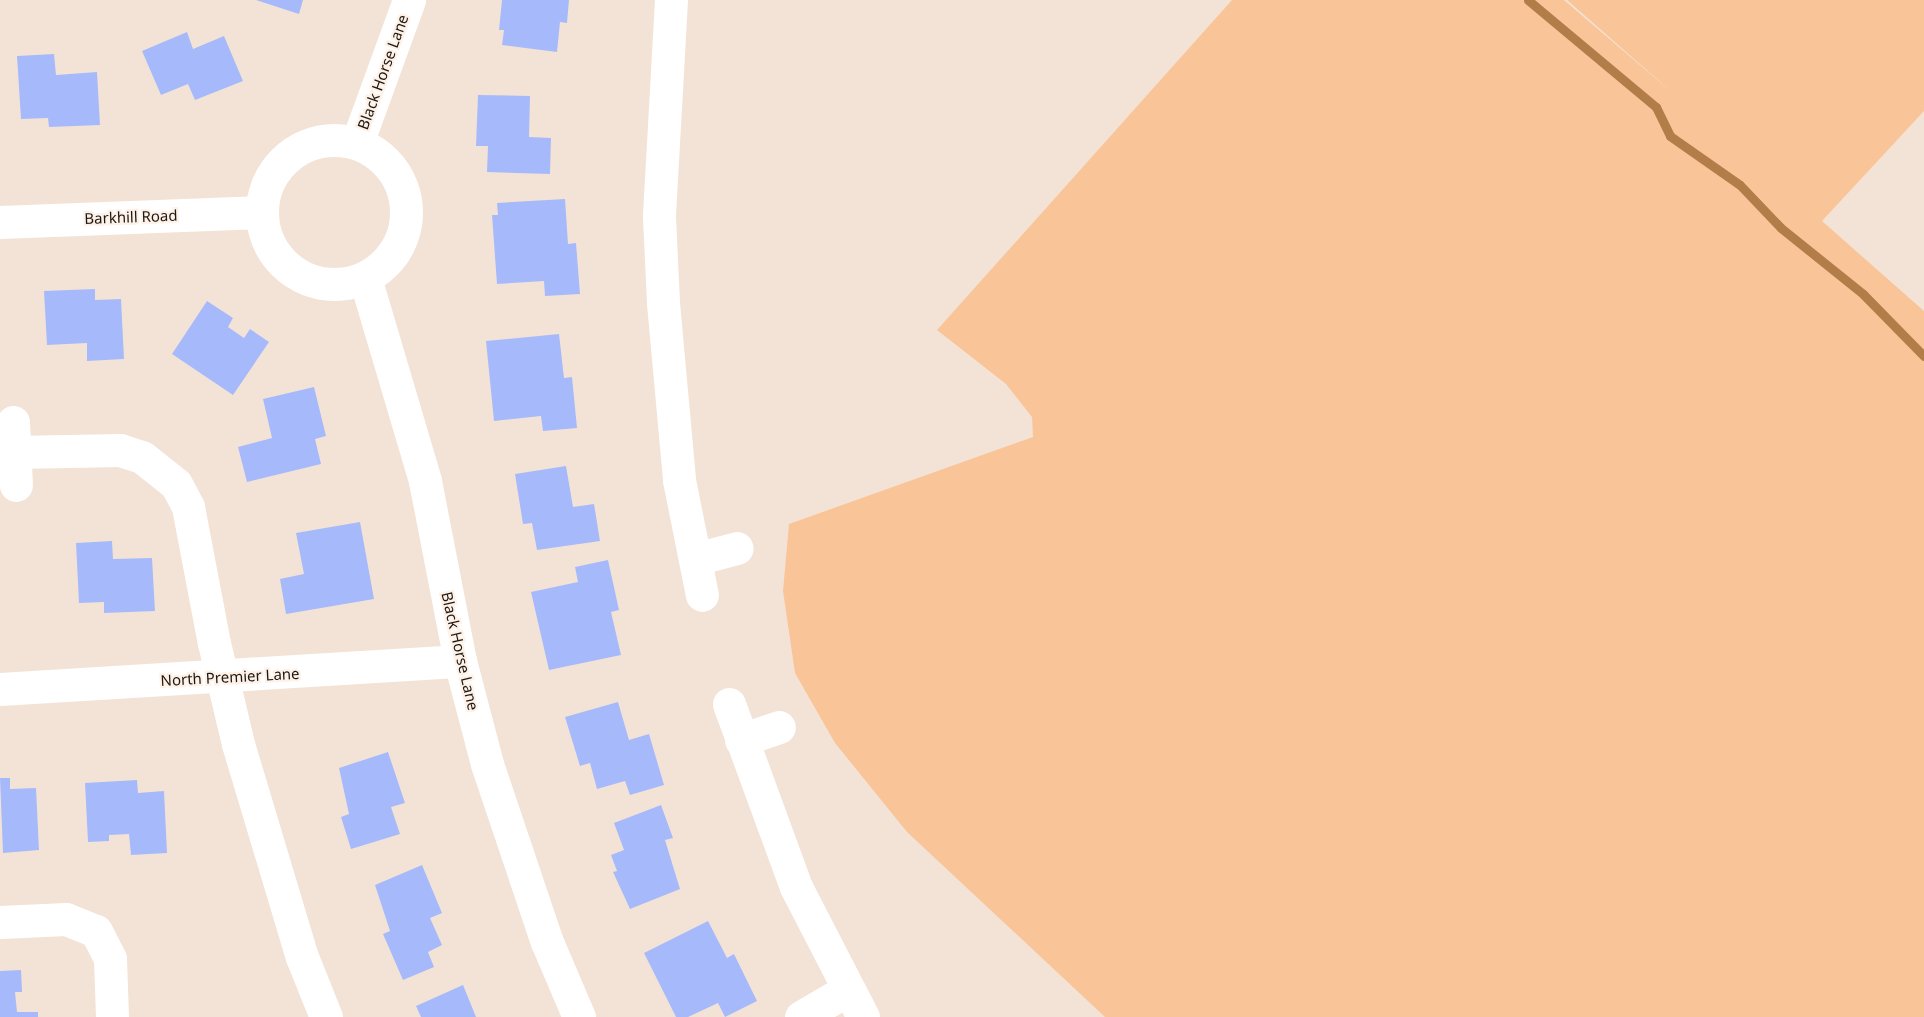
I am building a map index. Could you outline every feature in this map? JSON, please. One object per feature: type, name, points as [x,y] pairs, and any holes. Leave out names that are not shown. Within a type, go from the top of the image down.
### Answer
[{"type":"street","name":"Black Horse Lane","points":[[357,143],[409,0]]},
{"type":"street","points":[[671,0],[665,63],[659,228],[676,448],[702,595]]},
{"type":"street","points":[[322,140],[357,143],[385,161],[397,176],[406,201],[407,219],[400,243],[381,269],[365,278],[332,285],[305,279],[291,271],[271,247],[262,212],[267,184],[291,154],[322,140]]},
{"type":"street","name":"Barkhill Road","points":[[0,222],[262,212]]},
{"type":"street","name":"Black Horse Lane","points":[[365,278],[425,481],[460,661],[514,849],[547,942],[579,1017]]},
{"type":"street","points":[[16,485],[13,437],[120,450],[159,467],[176,484],[188,507],[222,678],[261,826],[326,1017]]},
{"type":"street","points":[[695,559],[737,549]]},
{"type":"street","name":"North Premier Lane","points":[[0,689],[222,678],[460,661]]},
{"type":"street","points":[[729,704],[796,887],[855,1003],[801,1017]]},
{"type":"street","points":[[741,740],[779,727]]},
{"type":"street","points":[[0,922],[66,919],[96,931],[110,959],[112,1017]]},
{"type":"shaded area","points":[[1232,0],[1564,0],[1675,95],[1567,0],[1924,0],[1924,111],[1822,221],[1924,311],[1924,1017],[1105,1017],[907,832],[835,743],[795,673],[783,591],[789,524],[1033,437],[1032,417],[1006,384],[937,330]]},
{"type":"building","points":[[256,0],[303,0],[299,14]]},
{"type":"building","points":[[502,0],[569,0],[567,23],[560,22],[557,52],[502,45],[504,30],[499,30]]},
{"type":"building","points":[[187,32],[193,49],[224,36],[243,81],[195,100],[188,84],[161,95],[142,51]]},
{"type":"building","points":[[54,54],[56,75],[97,72],[100,125],[49,127],[48,118],[21,119],[17,56]]},
{"type":"building","points":[[478,95],[530,96],[529,137],[551,138],[550,174],[487,172],[488,146],[476,146]]},
{"type":"building","points":[[565,199],[568,244],[576,243],[580,294],[545,296],[544,281],[497,284],[492,215],[498,215],[497,203]]},
{"type":"building","points":[[95,289],[95,300],[121,299],[124,359],[87,361],[87,343],[47,345],[44,291]]},
{"type":"building","points":[[207,301],[233,318],[228,327],[244,338],[250,329],[269,342],[233,395],[172,354]]},
{"type":"building","points":[[559,334],[564,378],[572,377],[577,428],[543,431],[541,416],[494,421],[486,341]]},
{"type":"building","points":[[314,387],[326,436],[315,439],[321,464],[247,482],[238,447],[272,438],[263,399]]},
{"type":"building","points":[[566,466],[573,507],[594,504],[600,541],[537,550],[532,523],[523,524],[515,474]]},
{"type":"building","points":[[360,522],[374,599],[286,614],[280,579],[304,574],[296,533]]},
{"type":"building","points":[[112,541],[113,559],[152,558],[155,611],[104,613],[104,602],[79,603],[76,543]]},
{"type":"building","points":[[608,560],[619,610],[611,612],[621,655],[549,670],[531,592],[578,582],[575,567]]},
{"type":"building","points":[[618,702],[629,740],[649,734],[664,785],[630,795],[625,781],[597,789],[590,763],[580,766],[565,717]]},
{"type":"building","points":[[388,752],[405,803],[391,807],[400,834],[351,849],[341,817],[349,814],[339,768]]},
{"type":"building","points":[[0,778],[10,778],[10,789],[36,788],[39,850],[3,853]]},
{"type":"building","points":[[137,780],[138,793],[164,791],[167,853],[131,855],[129,834],[109,835],[109,841],[88,842],[85,783]]},
{"type":"building","points":[[661,805],[673,838],[665,840],[680,889],[630,909],[613,872],[617,871],[611,855],[624,850],[614,823]]},
{"type":"building","points":[[422,865],[442,913],[430,918],[442,945],[428,952],[434,967],[403,980],[383,934],[390,931],[375,885]]},
{"type":"building","points":[[708,921],[727,958],[734,954],[757,1001],[725,1017],[718,1003],[688,1017],[676,1017],[644,953]]},
{"type":"building","points":[[21,970],[22,992],[15,992],[17,1012],[38,1012],[38,1017],[0,1017],[0,971]]},
{"type":"building","points":[[463,985],[476,1017],[421,1017],[416,1006]]},
{"type":"waterway","points":[[1528,0],[1656,107],[1670,136],[1740,185],[1781,228],[1863,294],[1924,356]]}]
